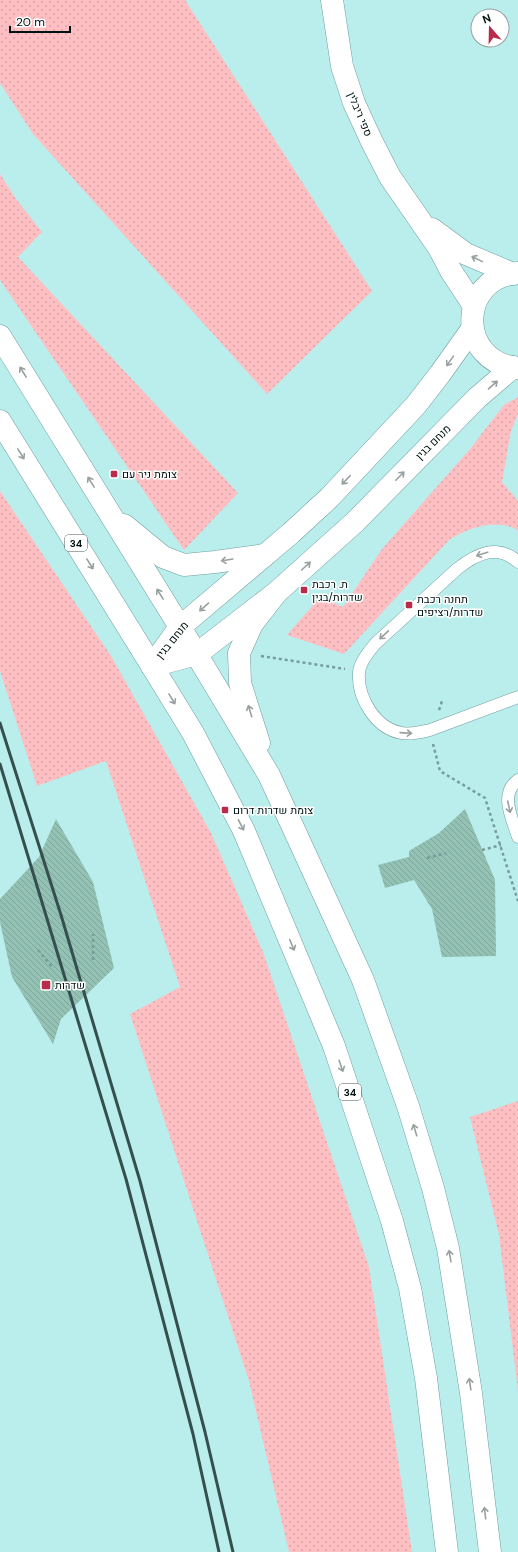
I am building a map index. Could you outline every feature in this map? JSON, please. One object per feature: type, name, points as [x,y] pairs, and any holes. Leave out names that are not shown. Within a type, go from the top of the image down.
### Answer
[{"type":"main road","name":"ספי ריבלין","points":[[332,0],[342,66],[354,103],[390,177],[439,248],[451,271],[474,306]]},
{"type":"main road","name":"ספי ריבלין","points":[[417,217],[466,254],[516,274]]},
{"type":"main road","points":[[516,274],[494,281],[486,286],[479,295],[474,306],[472,316],[472,329],[485,354],[497,363],[516,368]]},
{"type":"main road","name":"מנחם בגין","points":[[152,666],[180,627],[329,498],[411,410],[440,374],[472,329]]},
{"type":"main road","points":[[0,338],[197,654],[269,775],[363,980],[408,1106],[433,1188],[448,1248],[471,1393],[490,1552]]},
{"type":"main road","name":"מנחם בגין","points":[[152,666],[197,654],[277,592],[355,522],[477,398],[516,368]]},
{"type":"main road","name":"34","points":[[0,421],[193,733],[244,831],[334,1046],[357,1111],[392,1221],[410,1288],[426,1378],[447,1552]]},
{"type":"main road","points":[[112,516],[163,557],[184,565],[265,554]]},
{"type":"main road","points":[[269,775],[248,703],[240,683],[238,653],[252,624],[277,592]]},
{"type":"lane","points":[[518,562],[502,553],[490,552],[479,554],[469,560],[456,569],[376,643],[366,655],[359,671],[360,684],[369,709],[379,721],[402,733],[417,733],[430,730],[518,697]]},
{"type":"lane","points":[[518,780],[513,784],[508,792],[508,801],[518,836]]},
{"type":"path","points":[[238,653],[359,671]]},
{"type":"path","points":[[430,730],[440,770],[485,798],[518,900]]},
{"type":"path","points":[[482,850],[506,844]]},
{"type":"path","points":[[427,858],[446,853]]},
{"type":"path","points":[[93,934],[93,960]]},
{"type":"path","points":[[38,950],[52,968]]},
{"type":"shaded area","points":[[0,0],[185,0],[372,291],[267,394],[33,134],[0,83]]},
{"type":"shaded area","points":[[0,174],[16,199],[42,232],[18,257],[238,493],[184,550],[0,280]]},
{"type":"shaded area","points":[[518,397],[518,414],[511,431],[502,482],[518,501],[518,531],[508,526],[487,525],[468,530],[450,539],[344,654],[287,635],[320,597],[343,607],[382,549],[470,449],[504,405]]},
{"type":"shaded area","points":[[0,491],[111,656],[211,833],[263,952],[369,1267],[412,1552],[289,1552],[249,1381],[130,1014],[180,987],[106,761],[37,786],[0,671]]},
{"type":"shaded area","points":[[518,1101],[518,1391],[499,1235],[470,1117]]},
{"type":"building","points":[[465,809],[495,880],[496,956],[442,957],[432,909],[414,880],[385,888],[378,865],[409,857],[409,851],[439,833]]},
{"type":"building","points":[[56,819],[93,882],[114,968],[61,1019],[53,1044],[12,977],[0,922],[0,899],[39,857]]},
{"type":"railway","points":[[0,723],[61,915],[140,1181],[205,1432],[233,1552]]},
{"type":"railway","points":[[0,764],[126,1179],[193,1434],[219,1552]]},
{"type":"place","name":"צומת ניר עם","points":[[114,474]]},
{"type":"place","name":"ת. רכבת שדרות/בגין","points":[[304,590]]},
{"type":"place","name":"תחנה רכבת שדרות/רציפים","points":[[409,605]]},
{"type":"place","name":"צומת שדרות דרום","points":[[225,810]]},
{"type":"place","name":"שדרות","points":[[46,985]]}]
